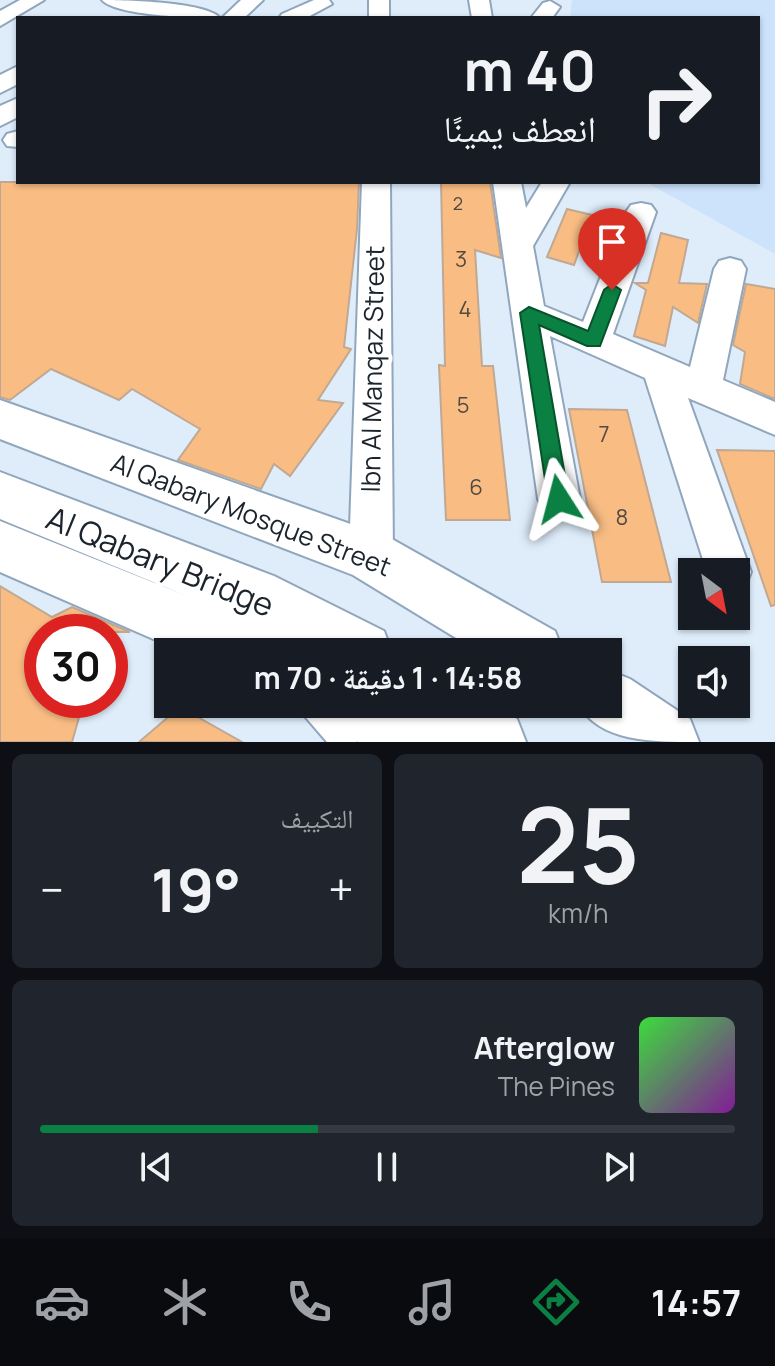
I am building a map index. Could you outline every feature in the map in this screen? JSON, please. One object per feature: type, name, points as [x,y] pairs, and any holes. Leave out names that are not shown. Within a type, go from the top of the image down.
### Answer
[{"type":"main road","name":"Al Qabary Mosque Street","points":[[0,419],[371,556],[510,638]]},
{"type":"main road","name":"Al Qabary Bridge","points":[[0,495],[254,596],[255,638]]},
{"type":"main road","name":"Al Qabary Bridge","points":[[0,546],[250,638]]},
{"type":"main road","points":[[622,711],[667,742]]},
{"type":"main road","points":[[377,718],[415,742]]},
{"type":"main road","points":[[462,718],[494,742]]},
{"type":"street","points":[[2,16],[34,0]]},
{"type":"street","points":[[112,0],[137,8],[195,16]]},
{"type":"street","points":[[234,16],[253,0]]},
{"type":"street","points":[[295,16],[322,7]]},
{"type":"street","points":[[0,86],[8,65]]},
{"type":"street","name":"Ibn Al Manqaz Street","points":[[371,556],[376,184]]},
{"type":"street","points":[[507,184],[559,499]]},
{"type":"street","points":[[518,245],[555,184]]},
{"type":"street","points":[[593,341],[641,212]]},
{"type":"street","points":[[703,389],[730,269]]},
{"type":"street","points":[[529,313],[775,419]]},
{"type":"street","points":[[660,370],[724,558]]},
{"type":"lane","points":[[323,718],[344,742]]},
{"type":"shaded area","points":[[572,0],[775,0],[775,254],[650,184],[760,184],[760,16],[570,16]]},
{"type":"building","points":[[0,182],[359,184],[344,347],[351,349],[318,400],[343,403],[290,476],[274,464],[261,489],[178,460],[200,429],[132,389],[119,400],[51,369],[10,400],[0,397]]},
{"type":"building","points":[[441,184],[490,184],[501,258],[475,250],[482,366],[493,366],[510,520],[446,520],[439,365],[445,366]]},
{"type":"building","points":[[567,209],[592,215],[574,265],[547,257]]},
{"type":"building","points":[[661,233],[688,240],[679,283],[707,284],[698,323],[673,307],[665,346],[634,336],[646,290],[635,283],[648,283]]},
{"type":"building","points":[[746,284],[775,289],[775,399],[740,384],[745,352],[733,345]]},
{"type":"building","points":[[569,409],[627,410],[671,582],[602,582]]},
{"type":"building","points":[[717,450],[775,451],[775,605],[771,606]]},
{"type":"building","points":[[0,586],[47,614],[24,614],[24,718],[79,718],[72,742],[0,742]]},
{"type":"building","points":[[72,607],[88,614],[58,614]]},
{"type":"building","points":[[167,718],[199,718],[242,742],[139,742]]},
{"type":"route","points":[[559,499],[529,313],[593,341],[612,290]]}]
